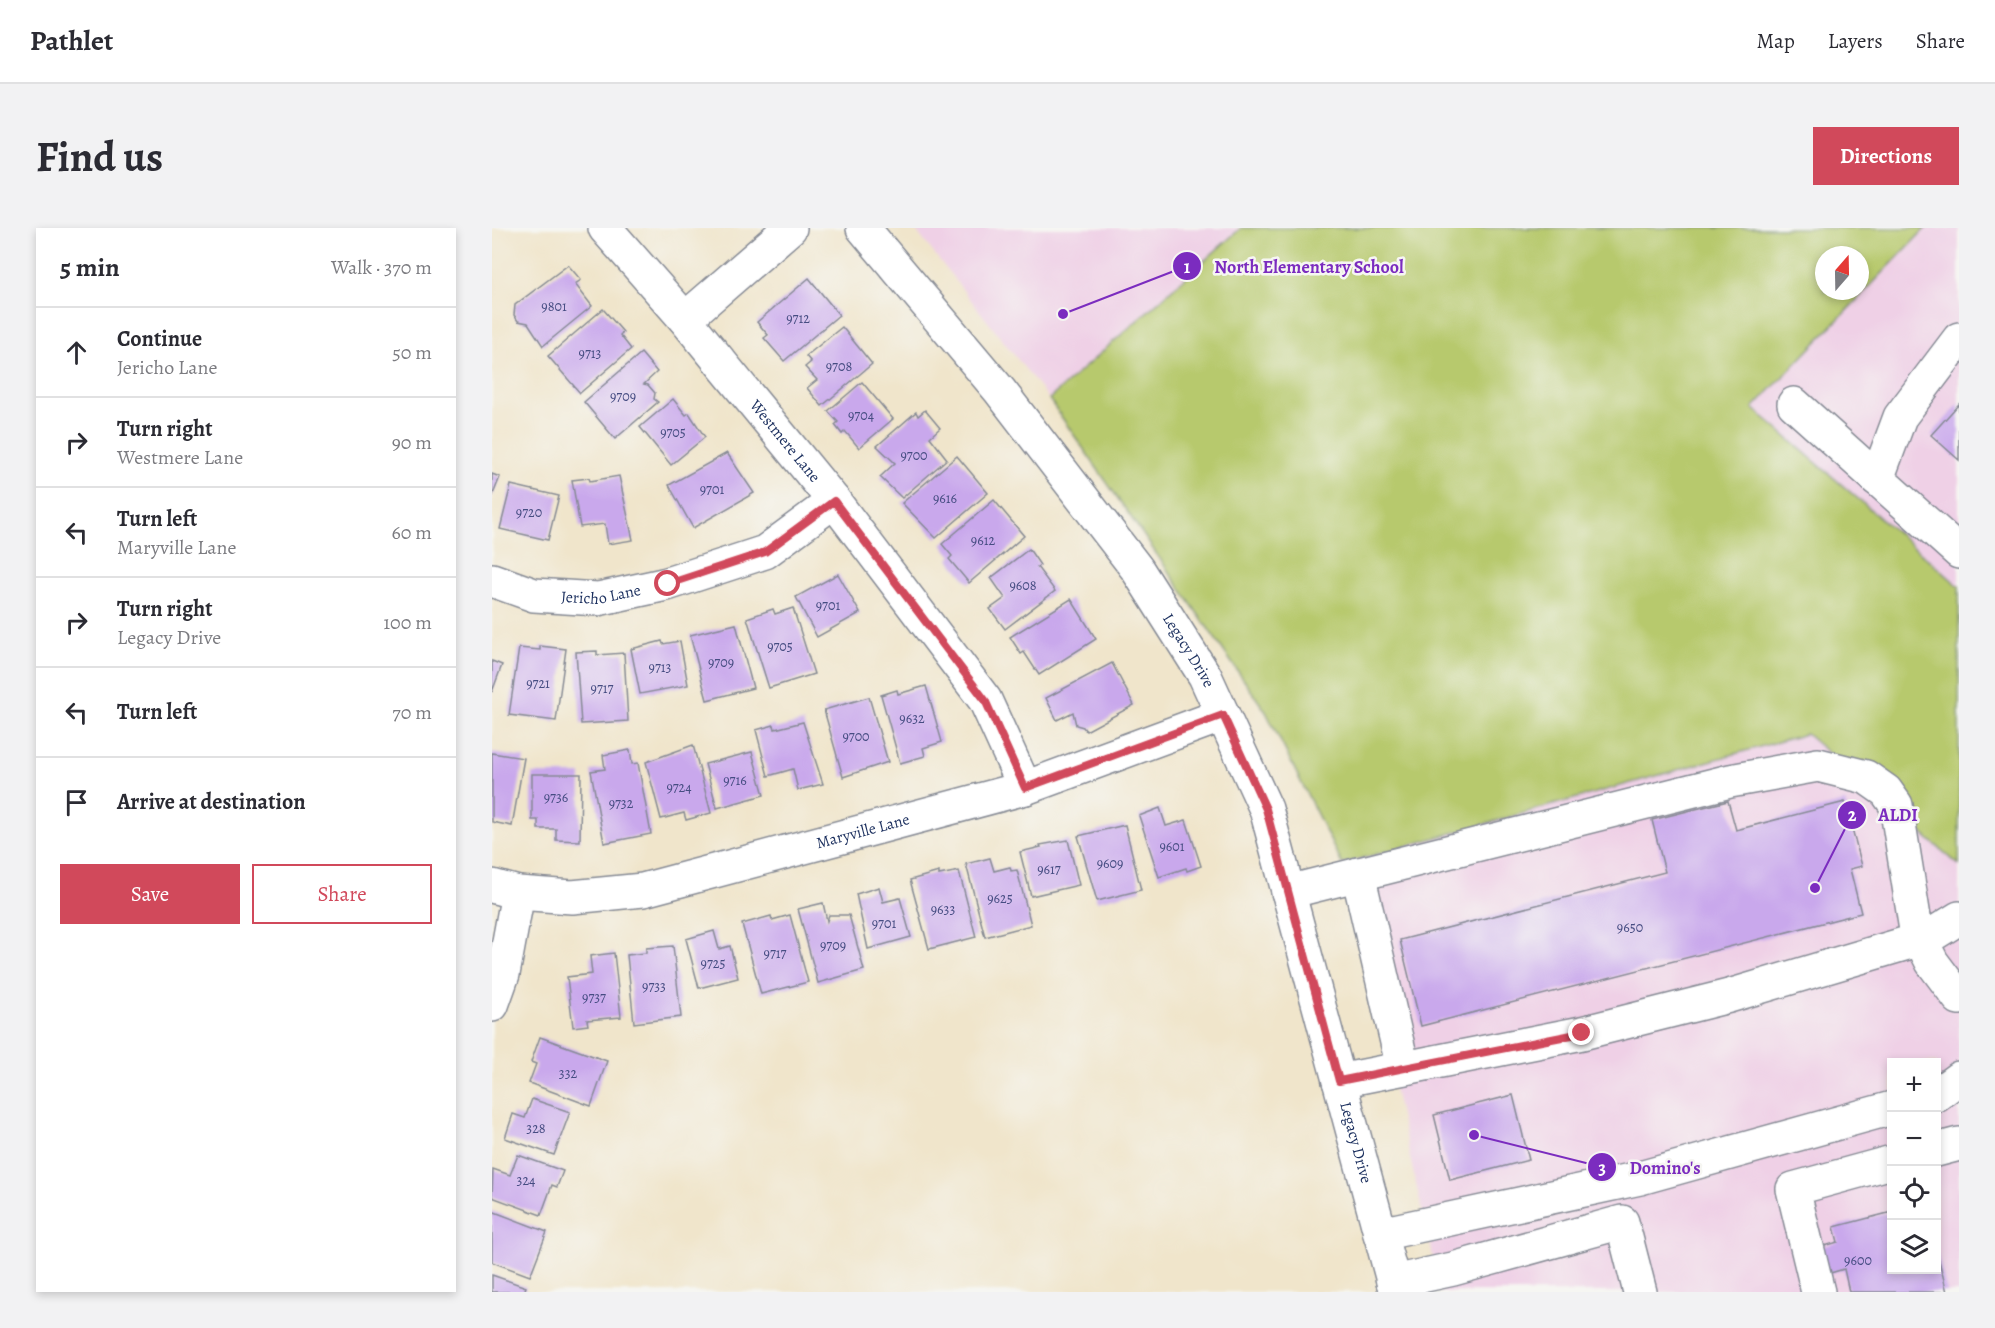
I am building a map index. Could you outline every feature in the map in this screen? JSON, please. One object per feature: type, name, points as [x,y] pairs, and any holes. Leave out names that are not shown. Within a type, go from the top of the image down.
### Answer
[{"type":"street","name":"Westmere Lane","points":[[605,228],[684,319],[834,501],[985,700],[1025,788]]},
{"type":"street","points":[[684,319],[790,228]]},
{"type":"street","name":"Legacy Drive","points":[[863,228],[1000,391],[1137,569],[1205,676],[1266,809],[1394,1287]]},
{"type":"street","points":[[1877,479],[1900,417],[1959,339]]},
{"type":"street","points":[[1794,404],[1959,552]]},
{"type":"street","name":"Jericho Lane","points":[[492,580],[534,595],[598,599],[668,584],[765,552],[834,501]]},
{"type":"street","name":"Maryville Lane","points":[[505,889],[572,897],[644,890],[1025,788],[1223,715]]},
{"type":"street","points":[[1288,892],[1730,781],[1818,765],[1866,777],[1886,791],[1896,806],[1912,914],[1932,962],[1959,998]]},
{"type":"street","points":[[1358,874],[1403,1068]]},
{"type":"street","points":[[492,1005],[503,974],[505,889]]},
{"type":"street","points":[[1339,1081],[1582,1033],[1729,996],[1921,940],[1959,918]]},
{"type":"street","points":[[1941,1091],[1959,1078]]},
{"type":"street","points":[[1380,1234],[1640,1178],[1887,1109]]},
{"type":"street","points":[[1941,1149],[1959,1144]]},
{"type":"street","points":[[1818,1292],[1793,1188],[1887,1163]]},
{"type":"street","points":[[1394,1287],[1463,1280],[1622,1222],[1640,1292]]},
{"type":"shaded area","points":[[914,228],[1241,228],[1049,399]]},
{"type":"shaded area","points":[[1926,228],[1959,228],[1959,586],[1753,408],[1857,300],[1869,300],[1869,287]]},
{"type":"shaded area","points":[[1806,734],[1959,865],[1959,1292],[1441,1292],[1342,864]]},
{"type":"green space","points":[[1241,228],[1926,228],[1869,287],[1869,246],[1815,246],[1815,300],[1857,300],[1753,408],[1959,586],[1959,865],[1806,734],[1342,864],[1266,712],[1049,399]]},
{"type":"building","points":[[568,265],[581,280],[575,284],[592,306],[543,346],[528,323],[518,321],[514,315],[515,305]]},
{"type":"building","points":[[809,278],[839,315],[784,361],[764,338],[768,335],[757,322]]},
{"type":"building","points":[[603,309],[623,332],[620,335],[631,349],[580,393],[548,356]]},
{"type":"building","points":[[842,327],[872,364],[822,406],[807,388],[817,380],[805,367],[811,362],[806,356]]},
{"type":"building","points":[[641,353],[657,372],[644,384],[655,393],[654,399],[658,402],[615,439],[584,402]]},
{"type":"building","points":[[862,382],[893,419],[859,448],[845,431],[842,434],[835,425],[838,422],[828,411]]},
{"type":"building","points":[[673,399],[686,415],[689,413],[705,437],[671,465],[640,427]]},
{"type":"building","points":[[1959,404],[1959,460],[1931,435]]},
{"type":"building","points":[[925,410],[940,428],[930,437],[947,459],[902,498],[880,477],[895,463],[877,446],[916,412],[918,416]]},
{"type":"building","points":[[727,453],[754,493],[693,528],[669,485]]},
{"type":"building","points":[[957,456],[988,493],[936,538],[902,503]]},
{"type":"building","points":[[492,474],[500,477],[492,497]]},
{"type":"building","points":[[619,476],[633,540],[608,544],[605,524],[580,527],[572,480],[589,478],[590,481]]},
{"type":"building","points":[[511,485],[559,496],[548,540],[500,529]]},
{"type":"building","points":[[994,500],[1024,536],[969,583],[949,559],[952,556],[942,544]]},
{"type":"building","points":[[1029,549],[1040,565],[1037,567],[1055,591],[1005,629],[990,609],[1005,598],[991,578]]},
{"type":"building","points":[[838,574],[860,613],[817,637],[796,597]]},
{"type":"building","points":[[1071,599],[1096,639],[1039,675],[1024,652],[1021,654],[1010,637]]},
{"type":"building","points":[[793,608],[814,674],[769,688],[747,618],[773,609],[775,614]]},
{"type":"building","points":[[736,624],[753,688],[707,700],[690,635]]},
{"type":"building","points":[[662,641],[663,644],[680,641],[688,685],[640,694],[631,649]]},
{"type":"building","points":[[540,646],[566,649],[556,721],[509,715],[519,648],[540,650]]},
{"type":"building","points":[[597,651],[597,655],[624,653],[628,721],[581,724],[576,652]]},
{"type":"building","points":[[492,661],[502,665],[492,692]]},
{"type":"building","points":[[1112,663],[1134,705],[1086,731],[1083,727],[1076,725],[1073,712],[1057,720],[1046,698]]},
{"type":"building","points":[[926,686],[942,742],[923,748],[925,756],[900,763],[881,695],[897,690],[898,694]]},
{"type":"building","points":[[869,697],[888,762],[843,777],[824,710]]},
{"type":"building","points":[[803,722],[823,784],[798,790],[793,769],[768,776],[756,730],[774,725],[775,729]]},
{"type":"building","points":[[693,745],[711,813],[686,820],[684,813],[661,819],[646,762]]},
{"type":"building","points":[[630,750],[632,764],[638,763],[651,834],[604,843],[591,771],[605,769],[603,755]]},
{"type":"building","points":[[752,752],[764,795],[717,808],[705,764]]},
{"type":"building","points":[[492,753],[524,758],[512,826],[492,822]]},
{"type":"building","points":[[532,774],[581,774],[580,841],[556,840],[556,829],[538,829],[538,820],[532,820]]},
{"type":"building","points":[[1728,801],[1736,830],[1845,802],[1862,866],[1850,869],[1861,913],[1421,1026],[1400,940],[1665,872],[1652,820]]},
{"type":"building","points":[[1160,808],[1166,826],[1186,820],[1201,866],[1187,871],[1186,868],[1159,877],[1139,816]]},
{"type":"building","points":[[1125,825],[1141,890],[1097,901],[1078,836]]},
{"type":"building","points":[[1068,840],[1079,885],[1031,896],[1020,852],[1041,847],[1040,845]]},
{"type":"building","points":[[990,858],[994,871],[1010,867],[1011,871],[1017,870],[1031,925],[985,937],[966,864]]},
{"type":"building","points":[[959,871],[976,937],[929,949],[910,880],[939,872],[939,875]]},
{"type":"building","points":[[879,887],[883,902],[900,898],[911,937],[868,949],[856,894]]},
{"type":"building","points":[[823,903],[827,921],[829,915],[849,915],[864,970],[818,983],[798,909]]},
{"type":"building","points":[[790,915],[808,982],[761,994],[742,924],[771,916],[772,920]]},
{"type":"building","points":[[714,931],[719,949],[730,946],[738,978],[699,988],[686,939]]},
{"type":"building","points":[[673,946],[681,1017],[634,1023],[627,955],[646,953],[646,948]]},
{"type":"building","points":[[614,953],[621,1017],[587,1020],[588,1025],[573,1027],[567,977],[592,974],[590,956]]},
{"type":"building","points":[[540,1037],[607,1061],[591,1106],[529,1083],[536,1064],[531,1062]]},
{"type":"building","points":[[1513,1095],[1529,1160],[1450,1180],[1434,1115]]},
{"type":"building","points":[[532,1099],[570,1112],[554,1155],[505,1138],[513,1114],[525,1118]]},
{"type":"building","points":[[518,1155],[563,1171],[557,1187],[552,1185],[541,1215],[492,1197],[493,1169],[510,1175]]},
{"type":"building","points":[[492,1211],[547,1232],[530,1276],[492,1262]]},
{"type":"building","points":[[1887,1213],[1887,1274],[1941,1274],[1941,1269],[1947,1292],[1849,1292],[1844,1269],[1827,1274],[1821,1247],[1838,1242],[1834,1227]]},
{"type":"building","points":[[492,1275],[526,1287],[524,1292],[492,1292]]},
{"type":"place","name":"North Elementary School","points":[[1063,314]]},
{"type":"place","name":"ALDI","points":[[1815,888]]},
{"type":"place","name":"Domino's","points":[[1474,1135]]},
{"type":"route","points":[[668,584],[765,552],[834,501],[985,700],[1025,788],[1223,715],[1266,809],[1339,1081],[1582,1033]]}]
